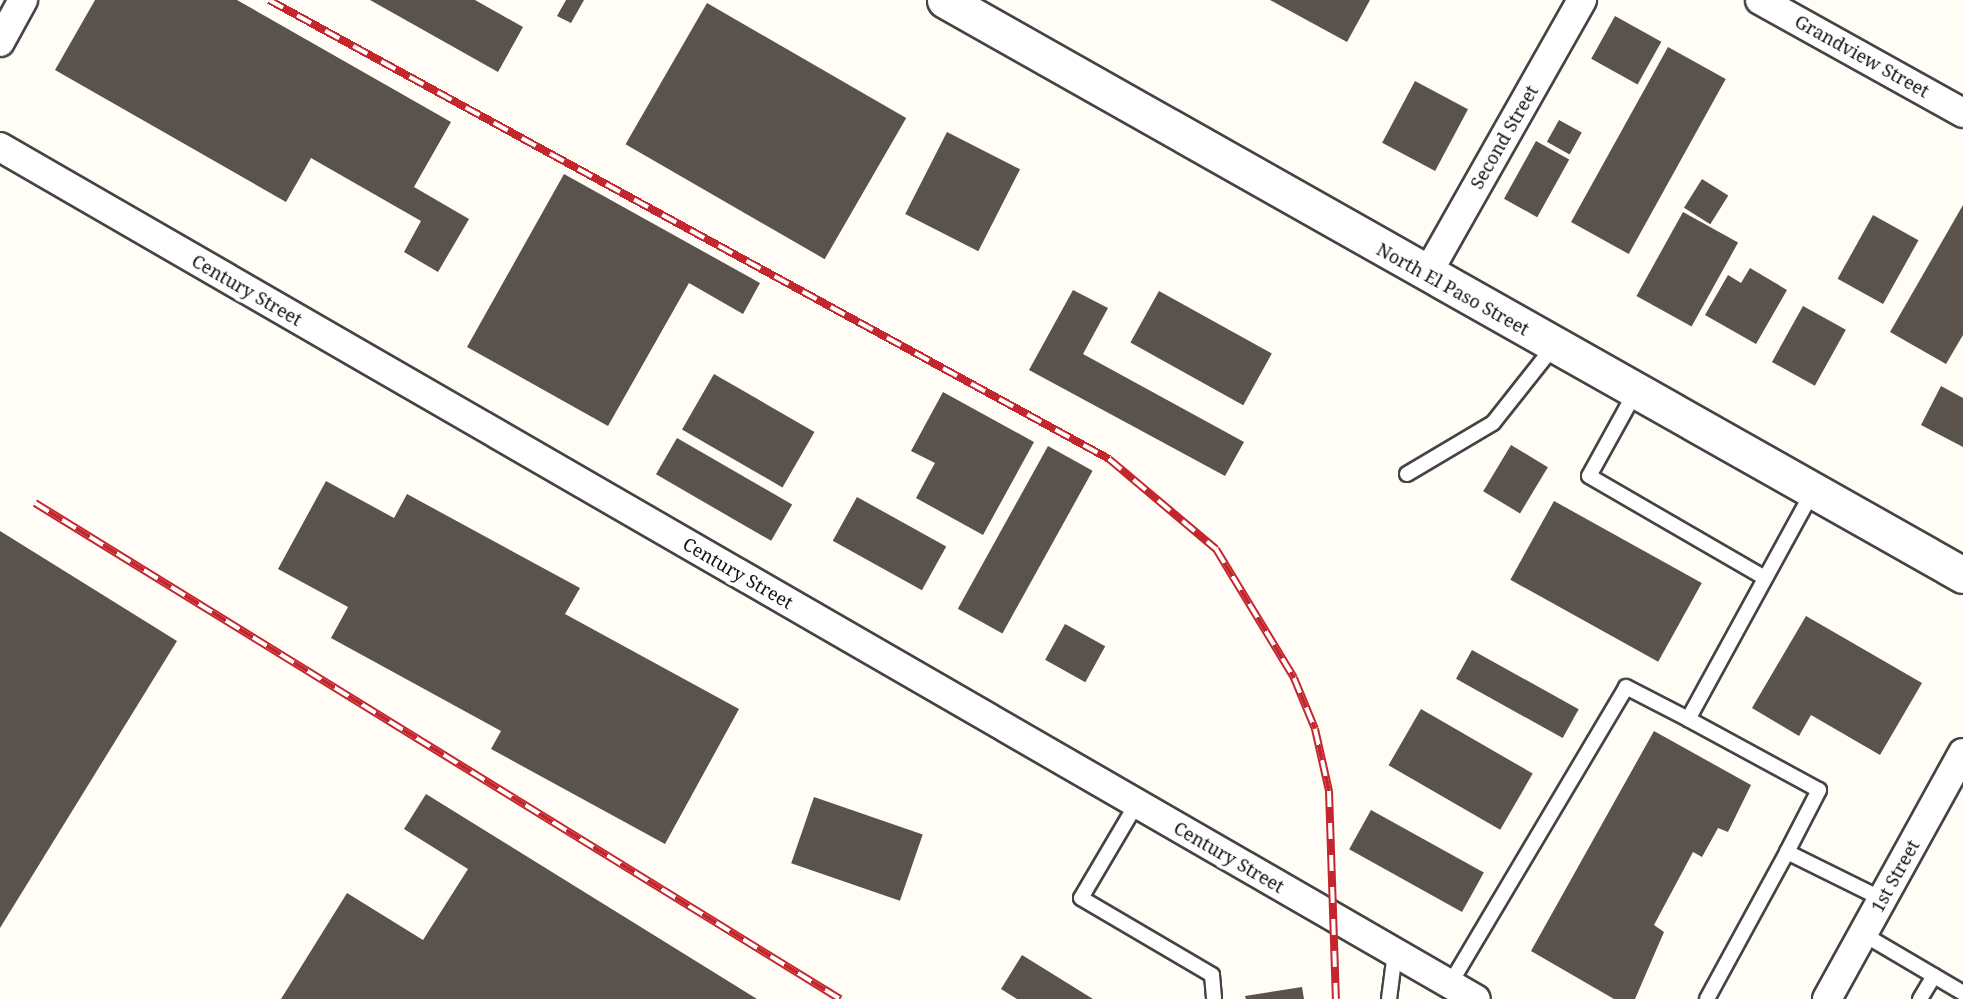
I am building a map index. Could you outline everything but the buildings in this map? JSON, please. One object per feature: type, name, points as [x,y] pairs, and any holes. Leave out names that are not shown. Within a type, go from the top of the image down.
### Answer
[{"type":"street","points":[[0,42],[23,0]]},
{"type":"street","name":"North El Paso Street","points":[[945,0],[1963,575]]},
{"type":"street","name":"Second Street","points":[[1427,274],[1582,0]]},
{"type":"street","name":"Grandview Street","points":[[1760,0],[1963,113]]},
{"type":"street","name":"Century Street","points":[[0,147],[1476,999]]},
{"type":"street","name":"1st Street","points":[[1827,999],[1963,753]]},
{"type":"lane","points":[[1406,474],[1493,423],[1554,346]]},
{"type":"lane","points":[[1636,391],[1589,476],[1765,578]]},
{"type":"lane","points":[[1688,719],[1813,491]]},
{"type":"lane","points":[[1450,984],[1626,687],[1819,790],[1707,999]]},
{"type":"lane","points":[[1137,803],[1081,898],[1212,975],[1214,999]]},
{"type":"lane","points":[[1787,852],[1882,899]]},
{"type":"lane","points":[[1863,934],[1963,993]]},
{"type":"lane","points":[[1389,999],[1395,953]]},
{"type":"lane","points":[[1920,999],[1934,976]]},
{"type":"railway","points":[[269,0],[1109,459],[1216,549],[1294,678],[1315,729],[1329,791],[1336,999]]},
{"type":"railway","points":[[35,503],[840,999]]}]
